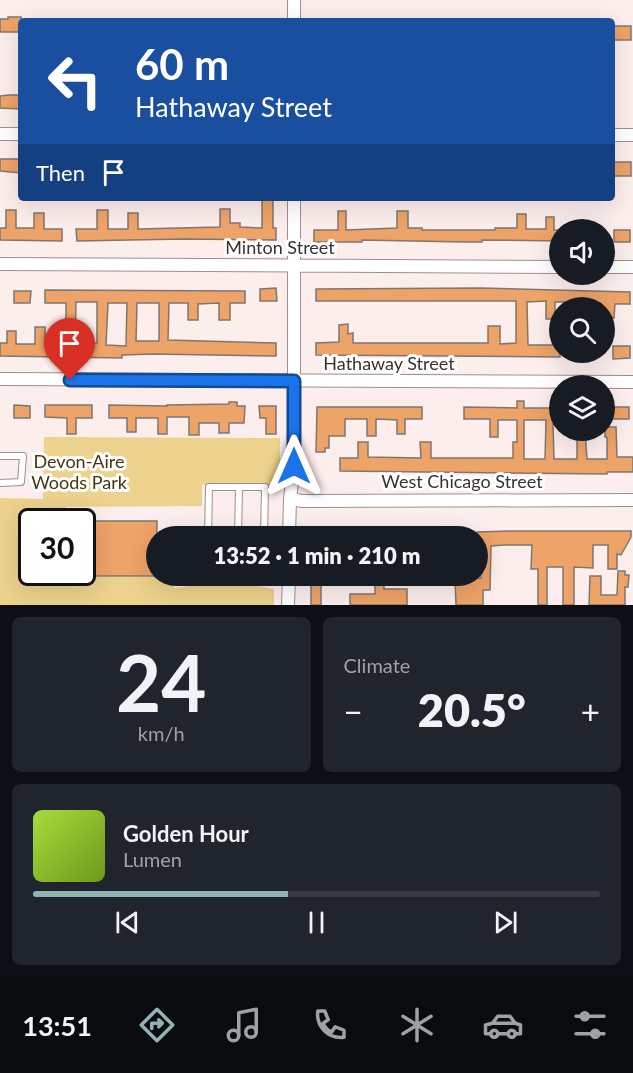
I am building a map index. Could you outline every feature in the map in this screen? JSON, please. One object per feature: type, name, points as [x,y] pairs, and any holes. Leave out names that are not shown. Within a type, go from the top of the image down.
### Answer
[{"type":"street","points":[[294,0],[294,18]]},
{"type":"street","points":[[0,134],[18,134]]},
{"type":"street","points":[[615,135],[633,135]]},
{"type":"street","points":[[289,526],[294,466],[294,201]]},
{"type":"street","name":"Minton Street","points":[[0,264],[549,267]]},
{"type":"street","points":[[615,267],[633,267]]},
{"type":"street","name":"Hathaway Street","points":[[0,379],[633,382]]},
{"type":"street","name":"West Chicago Street","points":[[290,499],[303,501],[633,500]]},
{"type":"street","points":[[288,605],[289,586]]},
{"type":"lane","points":[[0,456],[23,456],[21,483],[0,483]]},
{"type":"lane","points":[[208,526],[209,487],[265,488],[264,526]]},
{"type":"lane","points":[[238,526],[239,487]]},
{"type":"green space","name":"Devon-Aire Woods Park","points":[[44,437],[280,438],[280,487],[202,485],[202,506],[18,508],[18,586],[96,586],[96,577],[146,577],[146,586],[174,586],[174,588],[256,586],[274,589],[274,605],[0,605],[0,498],[43,499]]},
{"type":"building","points":[[8,17],[21,17],[18,18],[18,32],[0,32],[0,19],[8,19]]},
{"type":"building","points":[[615,26],[631,26],[631,40],[615,40]]},
{"type":"building","points":[[18,95],[18,109],[0,108],[0,96]]},
{"type":"building","points":[[0,159],[18,159],[18,173],[0,171]]},
{"type":"building","points":[[615,162],[631,162],[631,176],[615,176]]},
{"type":"building","points":[[262,201],[273,201],[273,228],[276,228],[276,240],[77,241],[76,229],[97,229],[97,210],[108,210],[108,229],[128,229],[128,213],[138,213],[138,229],[220,227],[220,209],[230,209],[230,223],[240,223],[240,227],[262,228]]},
{"type":"building","points":[[6,210],[16,210],[16,228],[34,228],[34,213],[44,213],[44,229],[62,229],[62,241],[0,240],[0,228],[6,228]]},
{"type":"building","points":[[338,211],[346,211],[346,230],[397,228],[397,211],[408,211],[408,228],[422,228],[422,230],[517,228],[517,214],[526,214],[526,229],[546,229],[546,217],[554,217],[554,219],[549,219],[549,241],[314,242],[314,230],[338,230]]},
{"type":"building","points":[[615,230],[630,230],[630,242],[615,242]]},
{"type":"building","points":[[276,288],[277,301],[260,301],[260,289]]},
{"type":"building","points":[[481,288],[630,292],[630,304],[615,304],[615,297],[549,297],[549,319],[546,319],[546,301],[527,302],[528,345],[549,345],[549,357],[316,355],[316,343],[339,342],[339,325],[348,324],[348,334],[353,333],[353,343],[488,343],[488,326],[500,326],[500,344],[516,343],[516,301],[316,301],[316,289]]},
{"type":"building","points":[[45,290],[245,291],[245,303],[230,303],[230,320],[219,320],[219,303],[198,304],[198,320],[188,320],[188,303],[169,303],[168,340],[276,343],[276,356],[153,354],[122,355],[122,358],[0,356],[0,343],[7,343],[7,331],[16,331],[16,344],[35,344],[35,327],[45,327],[45,345],[66,345],[66,303],[45,303]],"holes":[[[76,302],[97,302],[97,343],[75,343]],[[108,303],[127,303],[126,346],[106,345]],[[137,303],[159,303],[159,341],[136,341]]]},
{"type":"building","points":[[14,291],[31,291],[30,303],[14,303]]},
{"type":"building","points":[[615,346],[630,346],[630,358],[615,359]]},
{"type":"building","points":[[517,401],[524,401],[524,408],[549,408],[549,441],[553,441],[554,459],[577,459],[577,441],[586,441],[587,459],[607,459],[607,441],[615,441],[616,427],[617,457],[633,457],[633,472],[607,472],[607,474],[340,471],[340,458],[358,458],[358,442],[368,442],[368,457],[421,458],[420,442],[431,442],[431,458],[513,458],[513,442],[517,442],[517,420],[498,420],[498,437],[490,437],[490,419],[464,419],[464,407],[517,408]],"holes":[[[524,420],[546,420],[545,459],[524,459]]]},
{"type":"building","points":[[229,402],[237,402],[237,406],[245,406],[244,423],[229,423],[229,433],[219,433],[219,423],[199,423],[199,435],[189,435],[189,417],[167,417],[167,434],[158,434],[158,418],[136,418],[136,432],[127,432],[127,418],[109,418],[109,405],[167,406],[229,404]]},
{"type":"building","points":[[14,405],[30,406],[30,418],[14,418]]},
{"type":"building","points":[[45,405],[92,405],[92,418],[76,418],[76,434],[67,434],[67,418],[45,417]]},
{"type":"building","points":[[259,406],[276,406],[276,434],[266,434],[266,418],[260,418]]},
{"type":"building","points":[[317,407],[422,407],[422,419],[405,419],[405,434],[397,434],[397,420],[376,419],[376,436],[367,436],[367,419],[345,419],[345,436],[329,436],[329,448],[325,448],[325,452],[316,452]]},
{"type":"building","points":[[615,407],[629,407],[629,419],[615,419]]},
{"type":"building","points":[[96,521],[157,521],[157,526],[146,526],[146,576],[96,576]]},
{"type":"building","points":[[631,531],[631,537],[621,555],[617,554],[617,569],[608,569],[608,545],[593,545],[593,568],[574,567],[574,605],[563,605],[563,567],[547,567],[547,605],[538,605],[538,569],[531,569],[532,545],[504,545],[491,546],[490,590],[483,590],[483,605],[456,605],[455,586],[488,586],[488,532]]},
{"type":"building","points":[[618,571],[625,571],[625,575],[629,575],[628,587],[625,587],[625,605],[589,605],[590,576],[601,576],[601,595],[617,595]]},
{"type":"building","points":[[311,586],[321,586],[321,605],[311,605]]},
{"type":"building","points":[[375,586],[384,586],[384,589],[407,589],[407,605],[350,605],[350,594],[375,594]]},
{"type":"route","points":[[70,380],[294,381],[294,466]]}]
